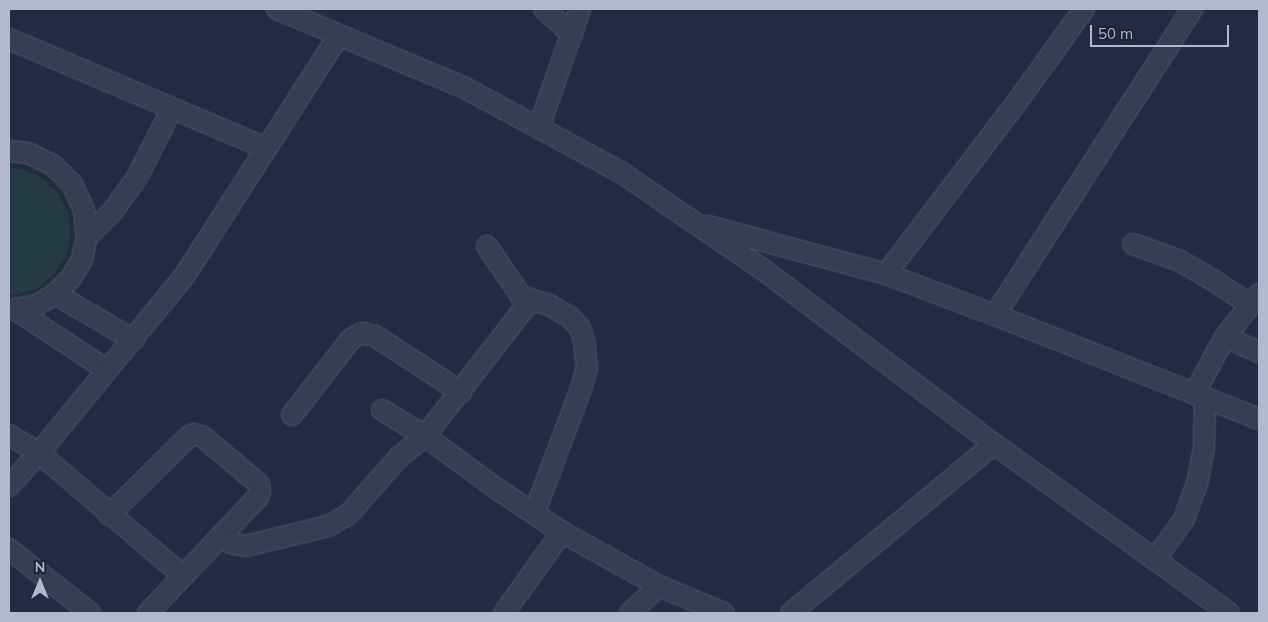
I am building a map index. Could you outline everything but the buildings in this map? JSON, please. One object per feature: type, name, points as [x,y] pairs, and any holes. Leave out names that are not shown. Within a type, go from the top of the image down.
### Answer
[{"type":"street","points":[[277,9],[465,88],[622,173],[765,271],[994,444],[1155,560],[1216,609]]},
{"type":"street","points":[[544,9],[572,34]]},
{"type":"street","points":[[539,127],[580,9]]},
{"type":"street","points":[[886,274],[1017,102],[1084,9]]},
{"type":"street","points":[[995,315],[1192,9]]},
{"type":"street","points":[[9,486],[39,454],[107,370],[134,340],[190,268],[234,202],[266,148],[339,35]]},
{"type":"street","points":[[9,39],[172,110],[266,148]]},
{"type":"street","points":[[87,237],[112,212],[136,179],[172,110]]},
{"type":"street","points":[[9,151],[28,153],[53,165],[72,184],[84,210],[87,237],[82,259],[75,272],[55,294],[37,305],[12,310]]},
{"type":"street","points":[[696,223],[886,274],[1259,419]]},
{"type":"street","points":[[1133,244],[1180,261],[1213,280],[1254,299],[1225,337],[1200,396],[1204,448],[1197,484],[1184,519],[1155,560]]},
{"type":"street","points":[[765,271],[778,245]]},
{"type":"street","points":[[487,246],[521,296],[530,301],[556,309],[570,317],[580,328],[584,340],[587,367],[564,436],[534,514]]},
{"type":"street","points":[[55,294],[134,340]]},
{"type":"street","points":[[219,538],[246,546],[328,526],[348,515],[398,458],[425,436],[530,301]]},
{"type":"street","points":[[12,310],[107,370]]},
{"type":"street","points":[[292,415],[351,339],[362,333],[375,336],[461,392]]},
{"type":"street","points":[[1225,337],[1259,352]]},
{"type":"street","points":[[382,410],[425,436],[562,532],[659,586],[724,613]]},
{"type":"street","points":[[9,435],[39,454],[183,576]]},
{"type":"street","points":[[109,515],[189,436],[199,435],[259,484],[260,492],[148,613]]},
{"type":"street","points":[[791,613],[994,444]]},
{"type":"street","points":[[504,613],[562,532]]},
{"type":"street","points":[[9,549],[90,613]]},
{"type":"street","points":[[630,613],[659,586]]},
{"type":"shaded area","points":[[9,168],[21,169],[42,178],[58,193],[68,213],[71,234],[66,256],[54,275],[36,289],[15,295],[9,295]]}]
